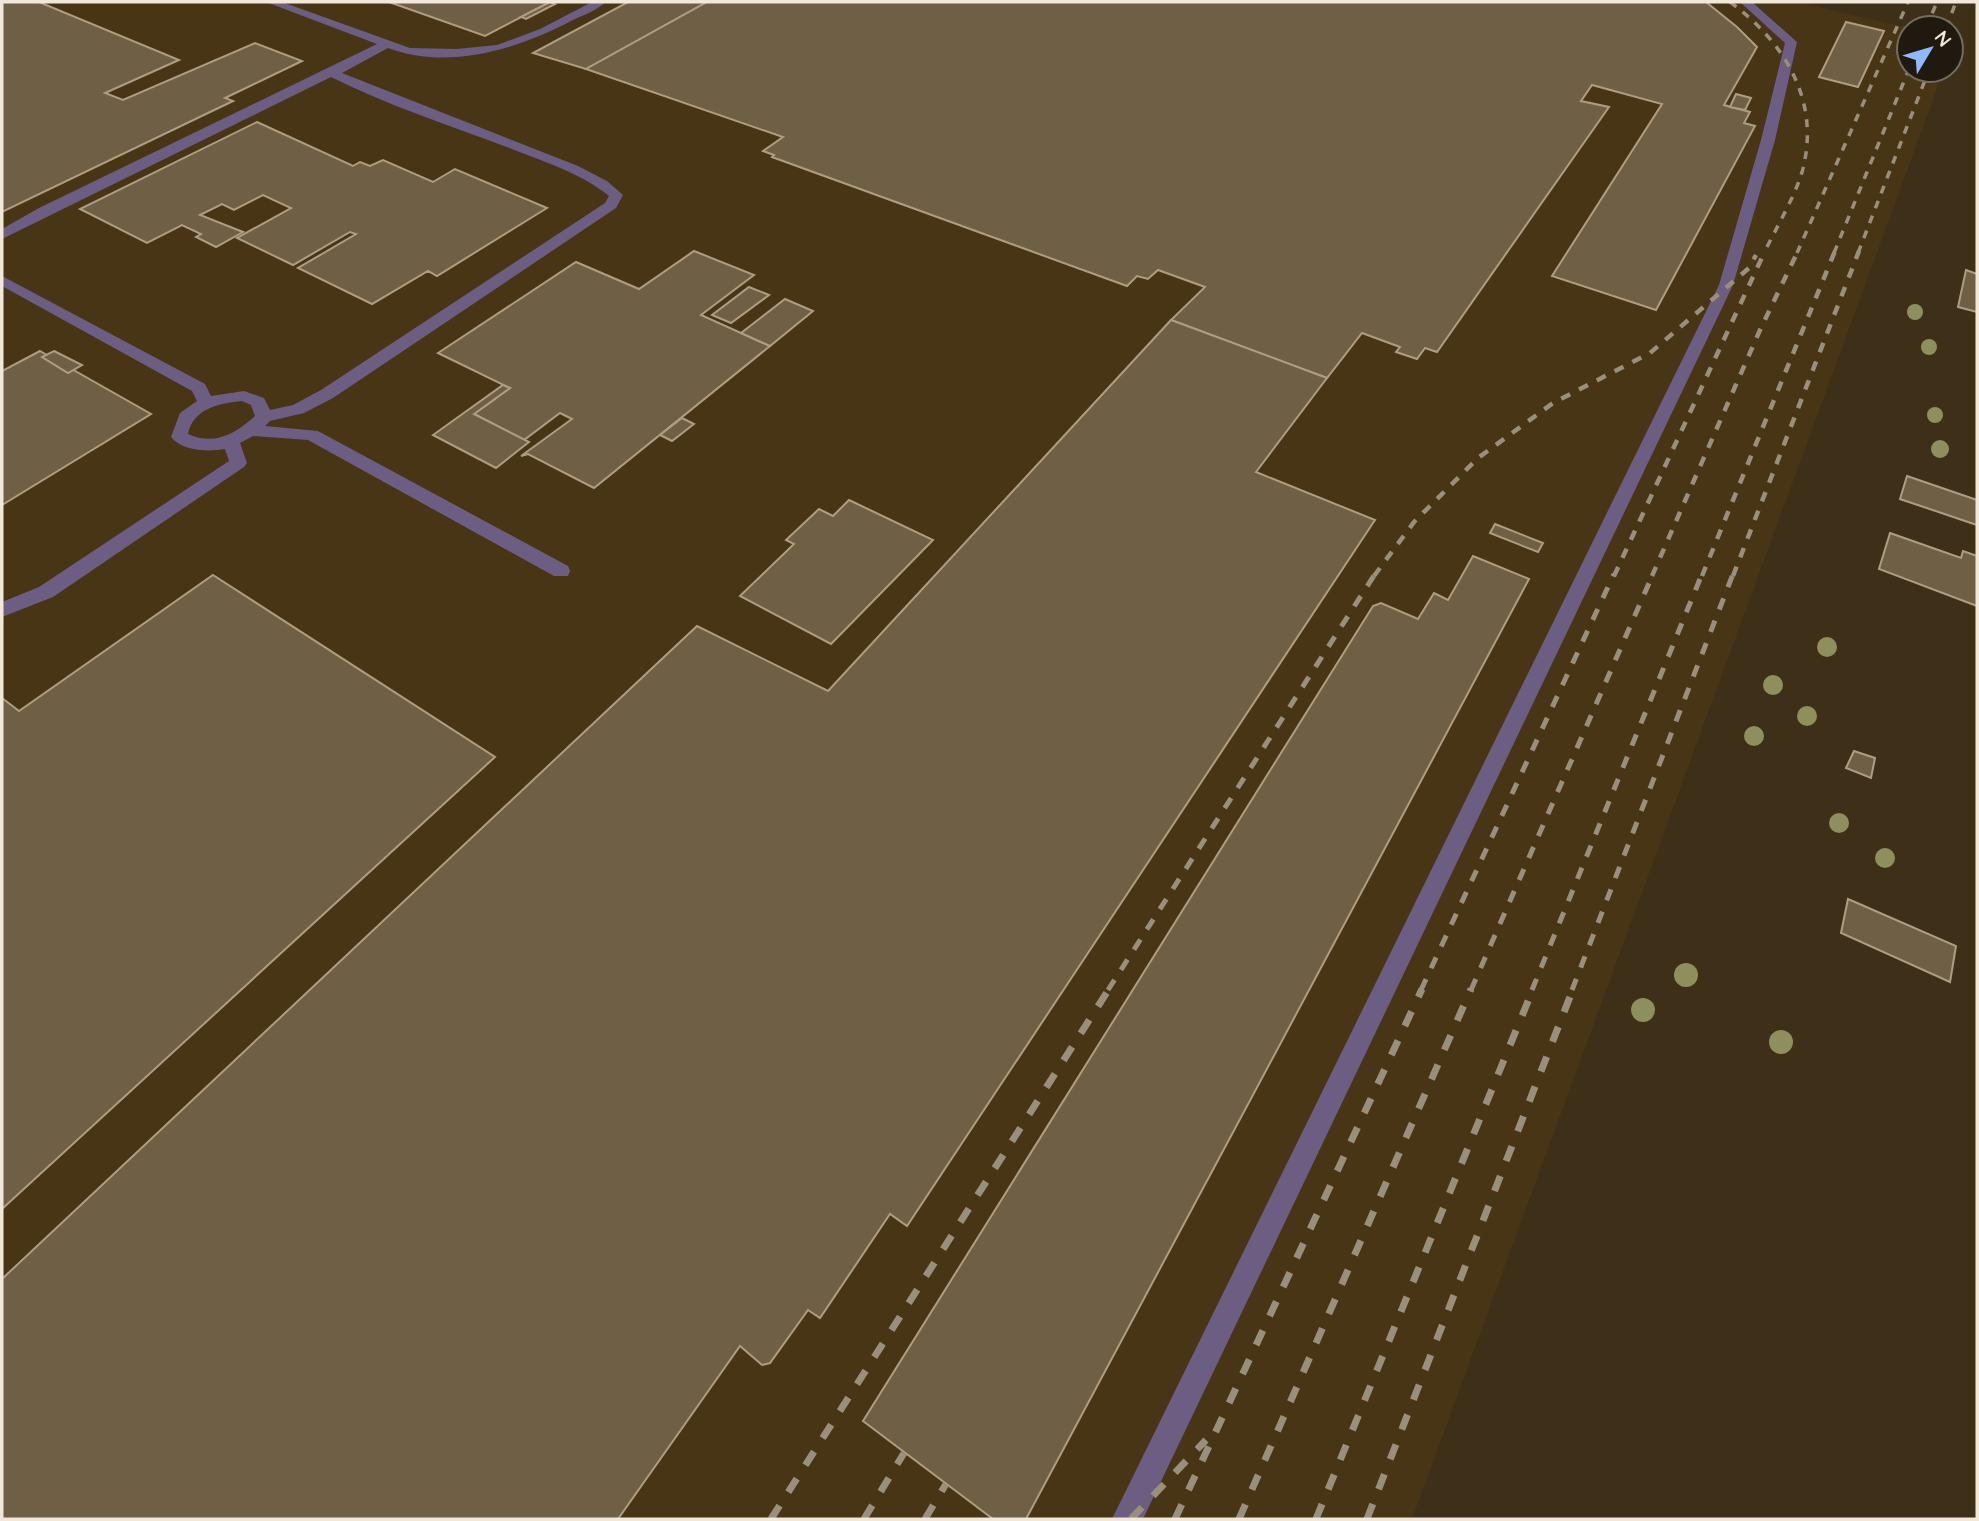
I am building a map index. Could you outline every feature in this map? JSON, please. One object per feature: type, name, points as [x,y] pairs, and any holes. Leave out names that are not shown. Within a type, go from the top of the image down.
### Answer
[{"type":"lane","points":[[272,2],[409,52],[499,48],[544,31],[600,2]]},
{"type":"lane","points":[[1127,1519],[1726,285],[1768,140],[1791,42],[1746,2]]},
{"type":"lane","points":[[264,417],[258,402],[244,397],[225,397],[206,402],[191,412],[180,424],[179,438],[195,445],[215,446],[251,430],[264,417],[298,409],[327,394],[611,205],[616,195],[609,186],[560,164],[454,125],[338,77],[335,71],[385,45]]},
{"type":"lane","points":[[2,235],[44,211],[341,68]]},
{"type":"lane","points":[[2,280],[199,388],[206,402]]},
{"type":"lane","points":[[251,430],[313,435],[561,571]]},
{"type":"lane","points":[[2,610],[46,592],[238,463],[231,440]]},
{"type":"shaded area","points":[[2,2],[1797,2],[1895,25],[1895,84],[1939,84],[1412,1519],[2,1519]]},
{"type":"building","points":[[2,2],[39,2],[179,60],[105,93],[123,100],[255,43],[302,61],[225,98],[233,101],[2,212]]},
{"type":"building","points":[[389,2],[550,2],[485,36]]},
{"type":"building","points":[[550,2],[555,4],[526,19],[521,17]]},
{"type":"building","points":[[628,2],[707,2],[586,69],[533,53]]},
{"type":"building","points":[[707,2],[1706,2],[1757,47],[1724,105],[1750,112],[1744,123],[1755,126],[1656,310],[1552,276],[1662,104],[1592,85],[1581,101],[1609,107],[1437,352],[1425,348],[1417,359],[1396,352],[1400,347],[1362,333],[1327,378],[1171,320],[1205,287],[1158,270],[1148,279],[1137,276],[1127,286],[772,157],[774,155],[763,151],[783,137],[586,69]]},
{"type":"building","points":[[1846,22],[1884,31],[1858,87],[1819,77]]},
{"type":"building","points":[[1736,94],[1751,98],[1745,110],[1730,107]]},
{"type":"building","points":[[257,122],[353,166],[360,162],[370,166],[383,160],[433,182],[455,169],[547,208],[437,276],[428,271],[372,304],[298,268],[356,234],[350,232],[293,265],[237,238],[291,208],[263,195],[234,210],[222,204],[200,215],[243,232],[216,247],[196,237],[201,234],[182,225],[147,243],[80,209]]},
{"type":"building","points":[[694,251],[754,275],[701,315],[770,346],[594,488],[528,454],[521,456],[572,419],[560,413],[524,440],[474,414],[510,388],[438,353],[576,262],[639,289]]},
{"type":"building","points":[[1966,270],[1977,274],[1977,312],[1958,307]]},
{"type":"building","points":[[749,287],[769,295],[731,323],[712,315]]},
{"type":"building","points":[[785,299],[813,311],[770,346],[741,333]]},
{"type":"building","points":[[1171,320],[1327,378],[1256,472],[1375,520],[907,1226],[890,1214],[820,1318],[808,1310],[770,1363],[762,1365],[740,1346],[618,1519],[2,1519],[2,1279],[697,626],[828,691]]},
{"type":"building","points":[[40,351],[151,414],[2,505],[2,371]]},
{"type":"building","points":[[54,351],[82,365],[68,373],[42,357]]},
{"type":"building","points":[[503,385],[510,388],[474,414],[529,442],[496,468],[433,435]]},
{"type":"building","points":[[682,418],[694,424],[672,441],[660,435]]},
{"type":"building","points":[[1907,476],[1977,500],[1977,525],[1900,499]]},
{"type":"building","points":[[849,500],[933,540],[831,644],[740,596],[794,544],[786,540],[819,509],[833,516]]},
{"type":"building","points":[[1495,524],[1543,543],[1538,552],[1490,533]]},
{"type":"building","points":[[1890,533],[1961,558],[1963,551],[1977,556],[1977,606],[1879,569]]},
{"type":"building","points":[[1473,556],[1529,579],[1026,1519],[993,1519],[863,1421],[1373,606],[1381,603],[1418,619],[1434,593],[1448,600]]},
{"type":"building","points":[[213,575],[495,757],[2,1209],[2,698],[19,711]]},
{"type":"building","points":[[1854,751],[1875,758],[1871,778],[1846,768]]},
{"type":"building","points":[[1848,899],[1956,946],[1950,982],[1841,933]]},
{"type":"railway","points":[[1730,2],[1749,17],[1780,52],[1801,93],[1806,116],[1807,139],[1801,174],[1765,251]]},
{"type":"railway","points":[[1797,253],[1908,2]]},
{"type":"railway","points":[[1932,14],[1937,2]]},
{"type":"railway","points":[[1951,14],[1956,2]]},
{"type":"railway","points":[[1834,253],[1903,84]]},
{"type":"railway","points":[[1858,253],[1924,84]]},
{"type":"railway","points":[[1614,576],[1765,251]]},
{"type":"railway","points":[[1652,576],[1760,330],[1798,251]]},
{"type":"railway","points":[[1702,576],[1835,251]]},
{"type":"railway","points":[[1733,576],[1859,251]]},
{"type":"railway","points":[[1374,576],[1414,522],[1478,458],[1553,403],[1650,353],[1749,268],[1756,255]]},
{"type":"railway","points":[[1108,990],[1375,574]]},
{"type":"railway","points":[[1421,990],[1614,574]]},
{"type":"railway","points":[[1471,990],[1653,574]]},
{"type":"railway","points":[[1532,990],[1702,574]]},
{"type":"railway","points":[[1572,990],[1733,574]]},
{"type":"railway","points":[[771,1519],[1109,989]]},
{"type":"railway","points":[[1175,1519],[1422,989]]},
{"type":"railway","points":[[1239,1519],[1471,989]]},
{"type":"railway","points":[[1316,1519],[1533,989]]},
{"type":"railway","points":[[1367,1519],[1573,989]]},
{"type":"railway","points":[[1131,1519],[1206,1440]]},
{"type":"railway","points":[[864,1519],[904,1453]]},
{"type":"railway","points":[[925,1519],[946,1484]]}]
